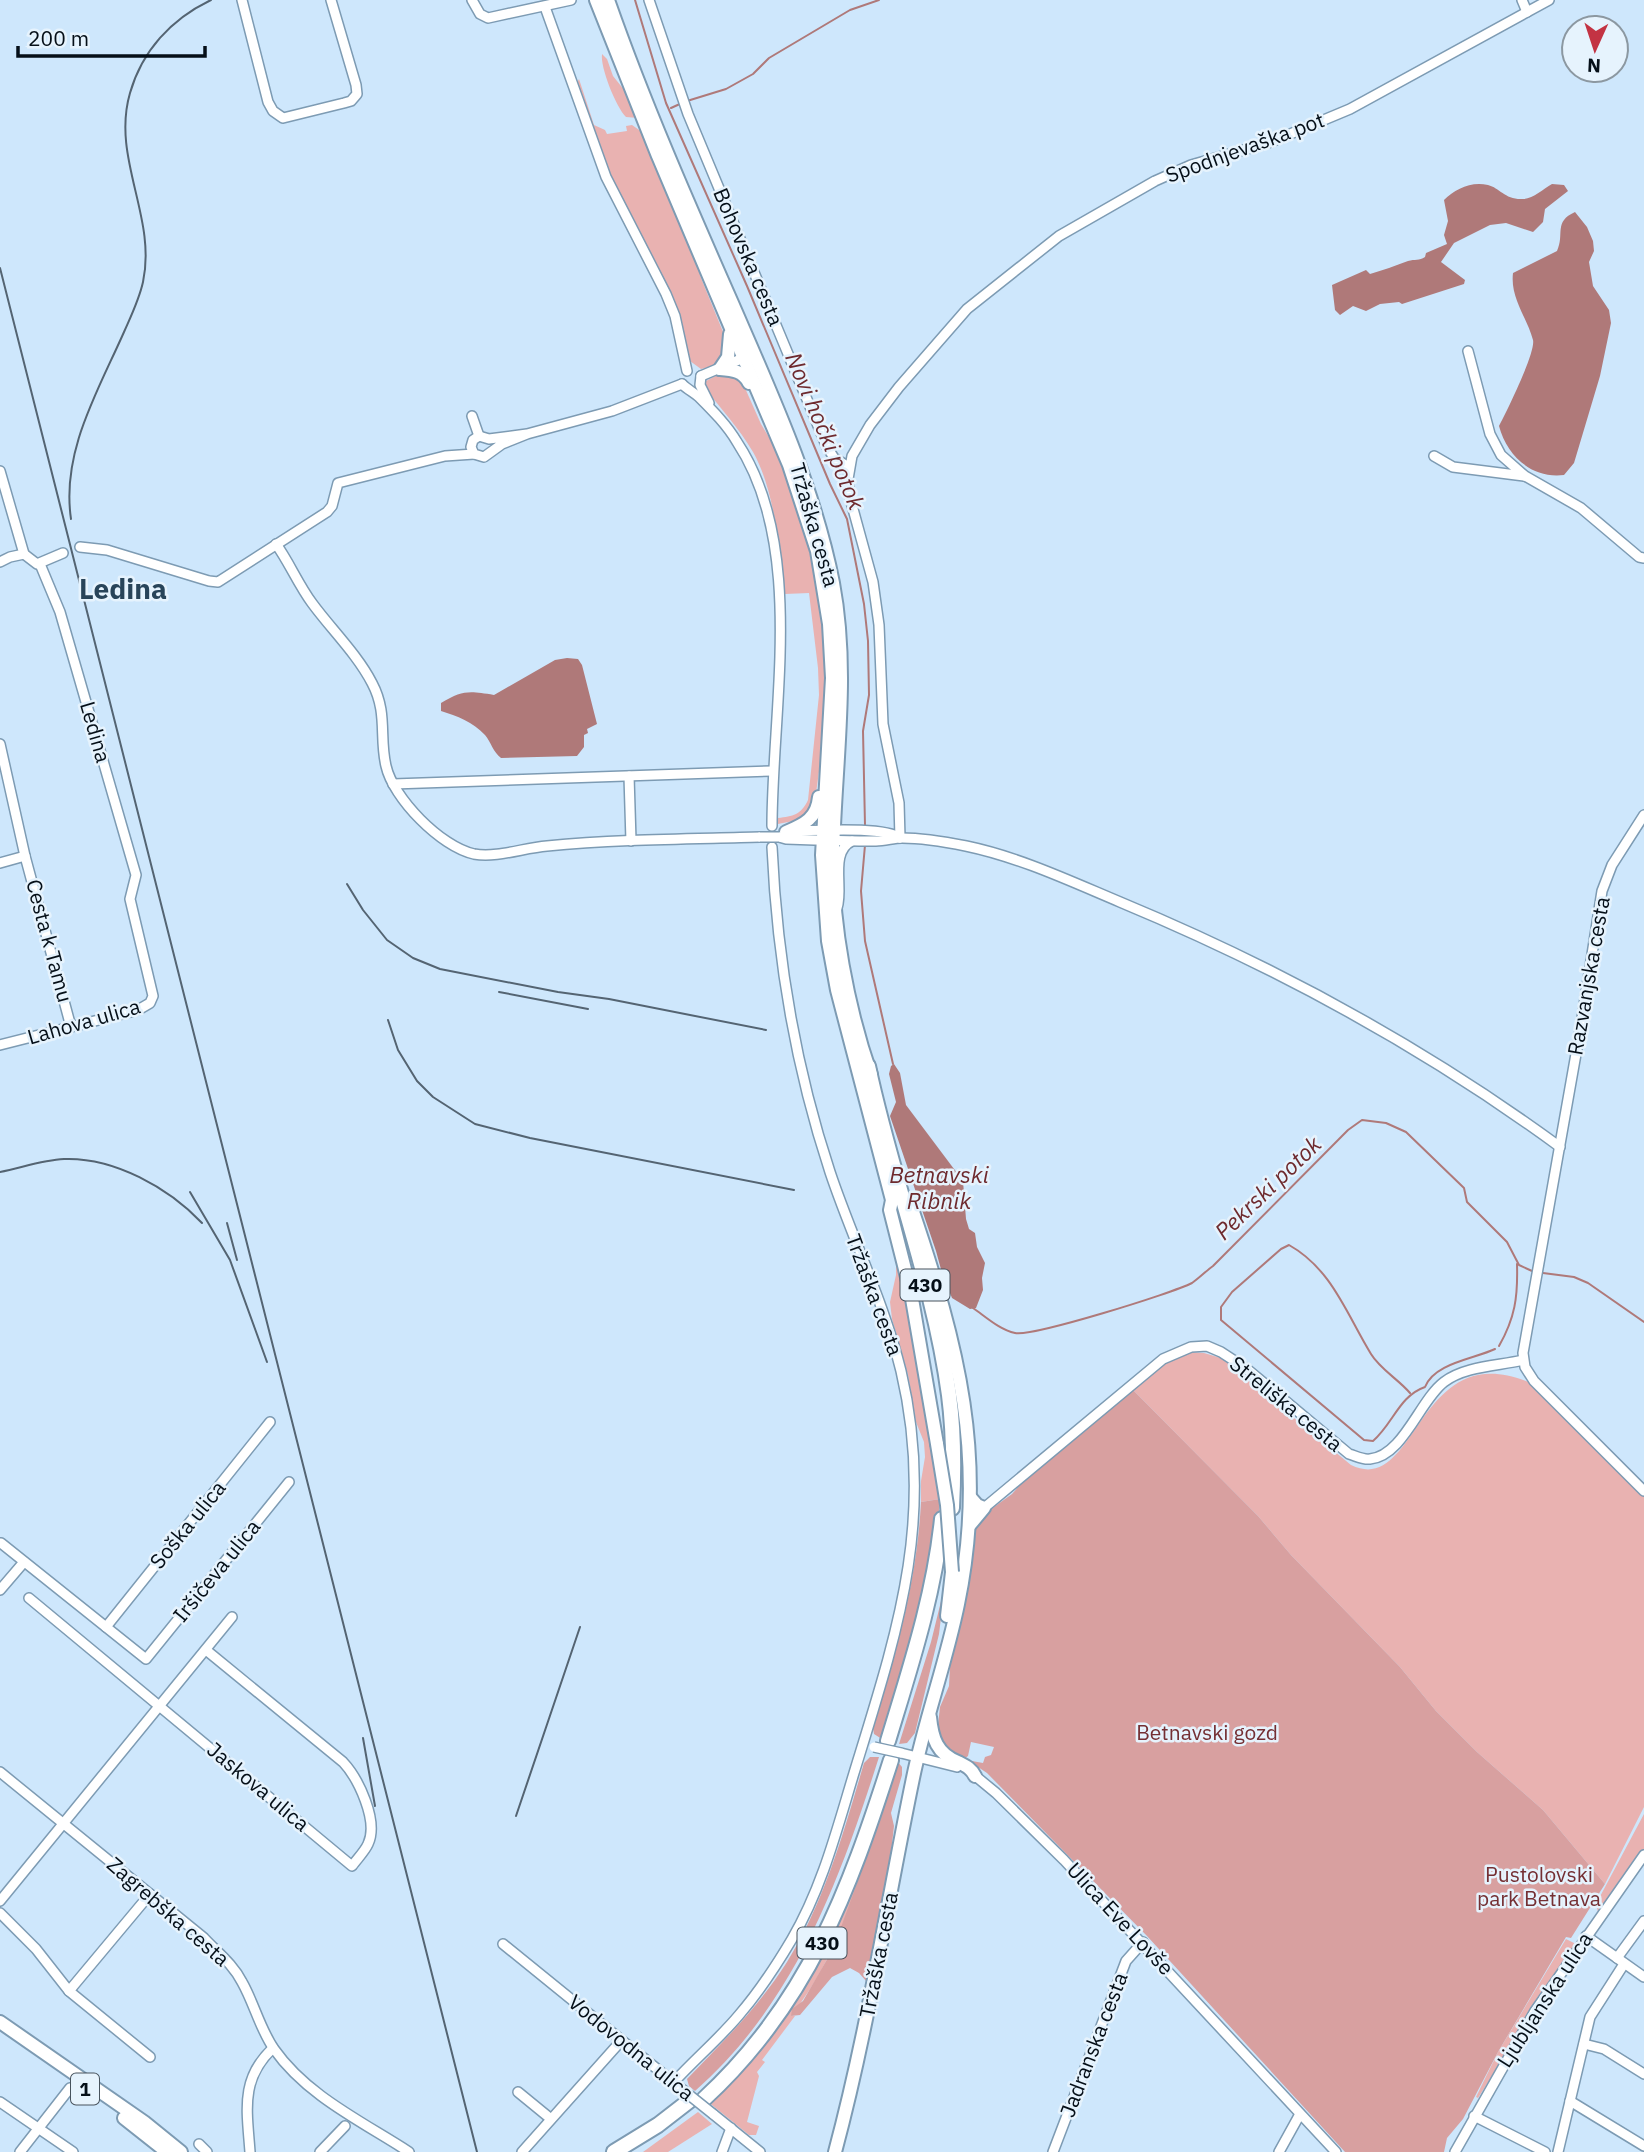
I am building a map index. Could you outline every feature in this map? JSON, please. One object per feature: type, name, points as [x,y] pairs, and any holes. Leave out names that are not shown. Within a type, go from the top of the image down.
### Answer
[{"type":"highway","name":"430","points":[[868,1066],[945,1372],[953,1445],[952,1507]]},
{"type":"highway","name":"430","points":[[892,1200],[933,1352],[941,1401],[941,1445]]},
{"type":"highway","name":"430","points":[[889,1750],[928,1605],[942,1519]]},
{"type":"highway","name":"430","points":[[631,2152],[722,2071],[755,2034],[805,1957],[843,1874],[889,1750],[948,1571]]},
{"type":"highway","name":"430","points":[[614,2152],[658,2125],[694,2098]]},
{"type":"main road","name":"Tržaška cesta","points":[[596,0],[731,330],[748,356],[763,404],[789,465],[817,551],[825,592],[832,678],[826,773],[828,835],[846,978],[868,1066],[953,1345],[968,1427],[969,1526],[958,1603],[949,1645],[939,1672],[917,1757],[861,2043],[835,2152]]},
{"type":"main road","name":"Tržaška cesta","points":[[608,0],[748,356],[788,437],[825,547],[839,626],[841,677],[825,907],[833,969],[892,1200]]},
{"type":"main road","points":[[731,330],[728,357],[720,369],[745,375],[755,396],[763,404]]},
{"type":"main road","points":[[783,834],[804,825],[813,817],[826,773]]},
{"type":"main road","name":"Tržaška cesta","points":[[939,1672],[948,1571],[947,1505],[941,1445]]},
{"type":"main road","points":[[969,1526],[984,1508],[970,1497]]},
{"type":"main road","points":[[930,1709],[937,1747],[947,1757],[967,1762],[975,1776]]},
{"type":"main road","name":"1","points":[[0,2022],[144,2122],[181,2152]]},
{"type":"main road","name":"1","points":[[0,2032],[90,2093],[166,2152]]},
{"type":"street","points":[[242,0],[268,102],[272,111],[283,118],[351,101],[356,94],[356,85],[331,0]]},
{"type":"street","points":[[472,0],[481,14],[488,18],[571,0]]},
{"type":"street","name":"Bohovska cesta","points":[[649,0],[684,103],[826,445],[834,458],[849,467]]},
{"type":"street","points":[[1522,0],[1527,12]]},
{"type":"street","name":"Spodnjevaška pot","points":[[849,467],[852,456],[870,425],[967,309],[1059,236],[1156,181],[1191,165],[1271,142],[1350,109],[1549,0]]},
{"type":"street","points":[[540,5],[606,177],[666,294],[687,370]]},
{"type":"street","points":[[1468,351],[1490,434],[1501,455],[1525,476],[1581,508],[1639,557],[1644,558]]},
{"type":"street","points":[[479,436],[489,439],[527,434],[612,411],[701,381],[748,356]]},
{"type":"street","points":[[687,370],[697,371],[714,413]]},
{"type":"street","points":[[687,370],[682,375],[686,387],[714,413]]},
{"type":"street","name":"Tržaška cesta","points":[[714,413],[737,440],[752,468],[767,513],[773,543],[781,619],[772,771],[772,826]]},
{"type":"street","points":[[472,416],[479,436]]},
{"type":"street","points":[[80,547],[107,550],[214,582],[226,578],[327,512],[332,506],[338,483],[445,456],[474,454],[484,457],[491,450],[527,434]]},
{"type":"street","points":[[445,456],[471,444],[479,436]]},
{"type":"street","points":[[489,439],[491,450]]},
{"type":"street","points":[[471,444],[474,454]]},
{"type":"street","points":[[1434,456],[1453,467],[1525,476]]},
{"type":"street","points":[[849,467],[850,498],[873,582],[879,625],[883,724],[899,803],[900,838]]},
{"type":"street","points":[[0,471],[24,554],[34,563],[40,564],[62,552]]},
{"type":"street","points":[[275,544],[308,597],[367,673],[379,696],[384,725],[386,769],[393,784],[423,821],[469,853],[489,855],[545,846],[783,834],[786,839],[893,833],[900,838],[968,846],[1013,860],[1116,900],[1208,941],[1315,995],[1486,1096],[1560,1147],[1523,1360],[1534,1381],[1644,1491]]},
{"type":"street","points":[[0,562],[24,554]]},
{"type":"street","name":"Ledina","points":[[40,564],[60,612],[136,875],[130,894],[131,904]]},
{"type":"street","name":"Cesta k Tamu","points":[[0,744],[6,778],[71,1027]]},
{"type":"street","points":[[393,784],[772,771]]},
{"type":"street","points":[[629,776],[631,841]]},
{"type":"street","name":"Razvanjska cesta","points":[[1560,1147],[1602,891],[1612,865],[1644,814]]},
{"type":"street","points":[[837,910],[841,898],[839,855],[855,836]]},
{"type":"street","name":"Tržaška cesta","points":[[674,2082],[738,2017],[763,1984],[793,1937],[822,1877],[898,1623],[908,1573],[915,1508],[912,1436],[904,1384],[889,1329],[838,1194],[804,1082],[778,943],[772,847]]},
{"type":"street","name":"Cesta k Tamu","points":[[0,863],[26,856]]},
{"type":"street","name":"Lahova ulica","points":[[0,1045],[147,1006],[152,1000],[152,989],[131,904]]},
{"type":"street","name":"Streliška cesta","points":[[984,1508],[1163,1359],[1191,1347],[1207,1346],[1221,1352],[1247,1369],[1349,1454],[1365,1459],[1373,1459],[1392,1448],[1436,1389],[1453,1376],[1523,1360]]},
{"type":"street","name":"Soška ulica","points":[[106,1627],[270,1422]]},
{"type":"street","name":"Iršičeva ulica","points":[[106,1627],[146,1659],[289,1482]]},
{"type":"street","points":[[1,1543],[106,1627]]},
{"type":"street","points":[[0,1590],[24,1562]]},
{"type":"street","name":"Jaskova ulica","points":[[29,1598],[352,1866],[369,1843],[370,1827],[362,1791],[354,1774],[343,1762],[206,1650]]},
{"type":"street","points":[[0,1901],[232,1617]]},
{"type":"street","points":[[863,1744],[917,1757]]},
{"type":"street","name":"Ulica Eve Lovše","points":[[917,1757],[954,1766],[975,1776],[1025,1820],[1143,1942],[1336,2152]]},
{"type":"street","name":"Zagrebška cesta","points":[[0,1772],[204,1938],[232,1966],[247,1991],[273,2048],[293,2071],[325,2099],[409,2152]]},
{"type":"street","name":"Ljubljanska ulica","points":[[1455,2152],[1535,2011],[1644,1854]]},
{"type":"street","points":[[69,1991],[150,1894]]},
{"type":"street","points":[[0,1913],[30,1943],[69,1991],[150,2057]]},
{"type":"street","points":[[1558,2152],[1590,2017],[1644,1921]]},
{"type":"street","points":[[1586,1936],[1644,1977]]},
{"type":"street","name":"Jadranska cesta","points":[[1053,2152],[1124,1966],[1143,1942]]},
{"type":"street","name":"Vodovodna ulica","points":[[503,1944],[760,2152]]},
{"type":"street","points":[[522,2152],[621,2041]]},
{"type":"street","points":[[1584,2043],[1604,2049],[1644,2074]]},
{"type":"street","points":[[250,2152],[248,2109],[251,2081],[261,2060],[273,2048]]},
{"type":"street","points":[[20,2152],[71,2088]]},
{"type":"street","points":[[518,2092],[551,2119]]},
{"type":"street","points":[[1570,2101],[1644,2146]]},
{"type":"street","points":[[0,2102],[73,2152]]},
{"type":"street","points":[[1279,2152],[1300,2114]]},
{"type":"street","points":[[1474,2116],[1545,2152]]},
{"type":"street","points":[[320,2152],[345,2126]]},
{"type":"street","points":[[722,2152],[731,2128]]},
{"type":"street","points":[[199,2144],[207,2152]]},
{"type":"shaded area","points":[[602,54],[607,59],[613,76],[629,96],[638,118],[626,117],[618,105],[606,77]]},
{"type":"shaded area","points":[[579,79],[594,125],[605,130],[607,134],[627,131],[626,126],[632,125],[642,132],[694,254],[728,344],[716,365],[701,369],[690,361],[652,261],[604,161],[577,83]]},
{"type":"shaded area","points":[[723,372],[741,379],[792,487],[815,562],[826,640],[826,720],[814,808],[793,821],[778,824],[778,818],[796,814],[808,800],[819,695],[809,593],[785,594],[775,521],[760,467],[742,435],[704,387],[706,381]]},
{"type":"shaded area","points":[[896,1255],[908,1299],[940,1499],[921,1502],[924,1442],[916,1422],[908,1375],[892,1319],[890,1302],[896,1275]]},
{"type":"shaded area","points":[[1187,1352],[1221,1358],[1351,1465],[1374,1469],[1392,1459],[1442,1395],[1465,1379],[1494,1374],[1533,1384],[1644,1496],[1644,1807],[1605,1884],[1543,1810],[1477,1752],[1436,1711],[1400,1667],[1291,1555],[1258,1516],[1133,1390],[1160,1365]]},
{"type":"shaded area","points":[[894,1772],[841,1930],[827,1960],[791,2016],[795,2016],[762,2060],[765,2062],[757,2072],[759,2076],[747,2122],[759,2126],[756,2135],[749,2135],[707,2101],[794,2000]]},
{"type":"shaded area","points":[[1644,1814],[1644,1850],[1598,1912],[1596,1904]]},
{"type":"shaded area","points":[[1566,1939],[1576,1944],[1478,2098],[1476,2097],[1498,2052]]},
{"type":"shaded area","points":[[698,2112],[712,2124],[668,2152],[643,2152]]},
{"type":"green space","name":"Betnavski gozd","points":[[1133,1390],[1258,1516],[1291,1555],[1400,1667],[1436,1711],[1477,1752],[1543,1810],[1605,1884],[1571,1938],[1566,1937],[1498,2052],[1463,2119],[1447,2138],[1444,2152],[1345,2152],[1147,1936],[987,1773],[972,1763],[983,1763],[994,1747],[971,1742],[968,1756],[964,1759],[958,1758],[943,1746],[938,1725],[940,1707],[949,1686],[950,1666],[966,1596],[974,1529],[987,1512],[1012,1494],[1026,1478]]},
{"type":"green space","points":[[940,1499],[935,1552],[885,1741],[874,1734],[873,1728],[910,1588],[921,1502]]},
{"type":"green space","points":[[945,1585],[939,1634],[915,1733],[907,1743],[899,1744],[931,1642]]},
{"type":"green space","points":[[870,1757],[879,1757],[848,1849],[810,1937],[787,1979],[760,2019],[730,2056],[695,2091],[689,2086],[687,2079],[753,2009],[800,1939],[823,1890],[864,1763]]},
{"type":"green space","points":[[897,1761],[902,1767],[902,1775],[891,1813],[894,1826],[890,1862],[867,1982],[850,1968],[832,1977],[800,2015],[791,2016],[792,2009],[803,2001],[833,1949]]},
{"type":"water","points":[[1482,184],[1512,198],[1527,199],[1552,184],[1564,185],[1568,191],[1545,209],[1543,222],[1533,232],[1506,223],[1490,225],[1454,243],[1441,262],[1465,280],[1464,284],[1402,304],[1380,304],[1366,311],[1353,306],[1340,315],[1335,310],[1332,285],[1366,270],[1370,274],[1421,259],[1426,253],[1447,244],[1444,235],[1448,221],[1444,200],[1458,189]]},
{"type":"water","points":[[1575,212],[1587,227],[1593,241],[1594,251],[1589,262],[1593,286],[1609,310],[1611,323],[1600,376],[1574,463],[1564,475],[1552,475],[1531,469],[1522,463],[1508,447],[1499,426],[1520,383],[1533,347],[1533,340],[1514,291],[1513,273],[1557,251],[1562,224]]},
{"type":"water","points":[[578,659],[582,665],[597,724],[587,729],[584,747],[577,756],[501,758],[475,726],[441,711],[441,703],[455,696],[472,692],[494,695],[555,660]]},
{"type":"water","name":"Betnavski Ribnik","points":[[894,1064],[900,1073],[906,1105],[963,1181],[966,1219],[969,1229],[975,1233],[977,1247],[985,1263],[983,1290],[976,1308],[970,1309],[952,1298],[942,1273],[890,1116],[896,1102],[889,1074]]},
{"type":"waterway","name":"Novi hočki potok","points":[[635,0],[666,103],[847,519],[864,604],[868,641],[869,695],[863,731],[865,825]]},
{"type":"waterway","points":[[687,101],[726,89],[753,74],[769,58],[850,10],[879,0]]},
{"type":"waterway","points":[[671,108],[682,103]]},
{"type":"waterway","name":"Novi hočki potok","points":[[865,845],[861,891],[865,941],[893,1064]]},
{"type":"waterway","name":"Pekrski potok","points":[[973,1308],[1004,1329],[1015,1333],[1027,1332],[1103,1313],[1192,1283],[1213,1266],[1348,1130],[1362,1120],[1386,1123],[1406,1132],[1464,1188],[1467,1202],[1507,1242],[1519,1265],[1532,1271]]},
{"type":"waterway","points":[[1410,1393],[1375,1359],[1328,1280],[1304,1255],[1289,1245],[1232,1292],[1221,1307],[1221,1320],[1364,1440],[1373,1441],[1402,1404],[1416,1391],[1425,1387],[1437,1372],[1495,1349]]},
{"type":"waterway","points":[[1499,1346],[1509,1326],[1514,1307],[1517,1264]]},
{"type":"waterway","name":"Pekrski potok","points":[[1543,1273],[1574,1277],[1588,1283],[1644,1322]]},
{"type":"railway","points":[[71,519],[71,470],[84,422],[132,314],[143,282],[146,258],[144,234],[126,141],[130,93],[142,63],[160,38],[183,17],[211,0]]},
{"type":"railway","points":[[0,268],[477,2152]]},
{"type":"railway","points":[[347,884],[387,940],[413,958],[440,969],[766,1030]]},
{"type":"railway","points":[[499,992],[588,1009]]},
{"type":"railway","points":[[388,1020],[398,1050],[417,1081],[433,1097],[475,1124],[530,1138],[794,1190]]},
{"type":"railway","points":[[0,1172],[64,1159],[102,1163],[157,1187],[202,1223]]},
{"type":"railway","points":[[190,1192],[230,1260],[267,1362]]},
{"type":"railway","points":[[227,1223],[237,1260]]},
{"type":"railway","points":[[516,1816],[580,1627]]},
{"type":"railway","points":[[363,1738],[375,1806]]},
{"type":"district","name":"Ledina","points":[[123,589]]},
{"type":"park label","name":"Pustolovski park Betnava","points":[[1539,1887]]}]
